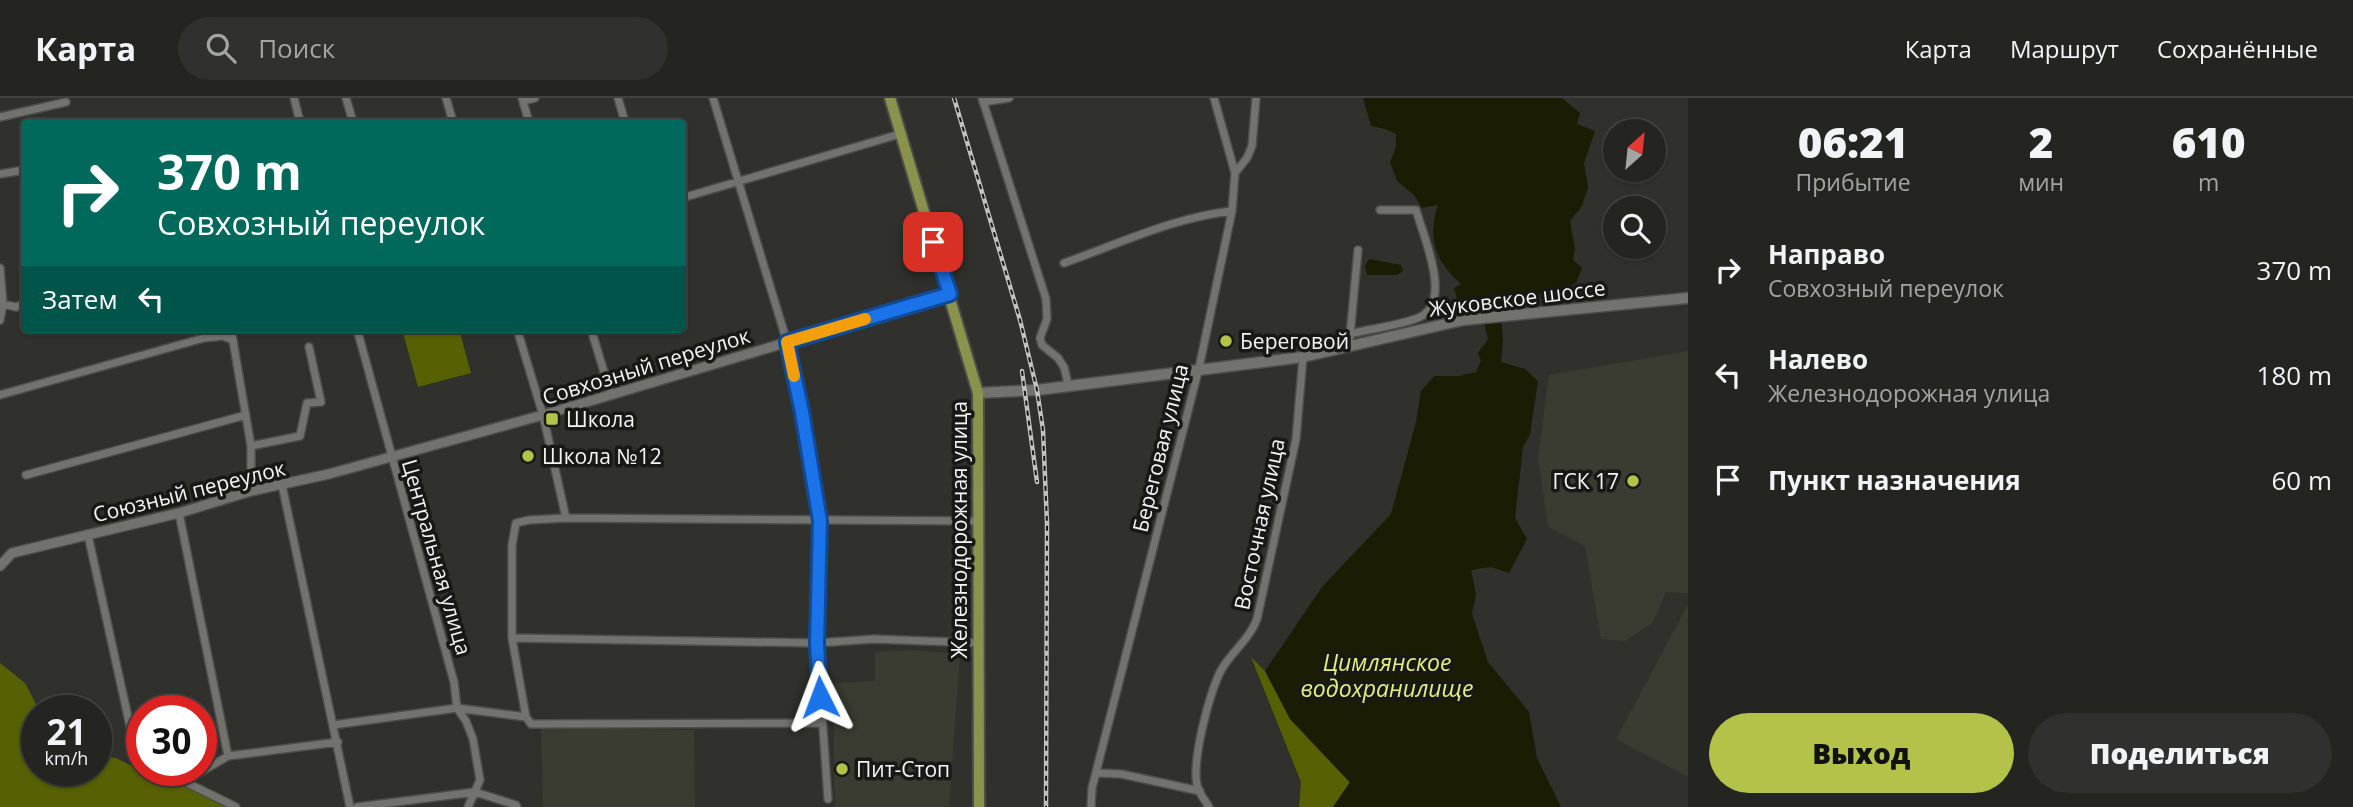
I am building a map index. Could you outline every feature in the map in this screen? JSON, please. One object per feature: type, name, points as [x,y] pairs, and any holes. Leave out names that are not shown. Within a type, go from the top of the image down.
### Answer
[{"type":"main road","name":"Железнодорожная улица","points":[[890,98],[978,393],[979,807]]},
{"type":"main road","name":"Жуковское шоссе","points":[[978,393],[1037,390],[1068,384],[1303,357],[1463,320],[1688,298]]},
{"type":"street","points":[[294,98],[299,119]]},
{"type":"street","points":[[346,98],[352,119]]},
{"type":"street","points":[[446,98],[452,119]]},
{"type":"street","points":[[528,119],[523,100],[535,98]]},
{"type":"street","points":[[618,98],[624,119]]},
{"type":"street","points":[[713,98],[787,342],[820,521],[817,643],[828,799]]},
{"type":"street","points":[[1009,98],[982,100],[1046,299],[1047,319],[1040,338],[1042,345],[1058,358],[1064,367],[1068,384]]},
{"type":"street","points":[[1214,98],[1235,173]]},
{"type":"street","name":"Береговая улица","points":[[1091,807],[1097,773],[1199,368],[1232,211],[1235,173],[1247,158],[1252,146],[1256,98]]},
{"type":"street","points":[[0,117],[66,102]]},
{"type":"street","points":[[686,197],[900,134]]},
{"type":"street","points":[[0,174],[21,170]]},
{"type":"street","points":[[1350,334],[1423,316],[1434,302],[1437,285],[1416,209],[1380,210]]},
{"type":"street","points":[[1064,263],[1160,229],[1232,211]]},
{"type":"street","points":[[1349,346],[1358,250]]},
{"type":"street","points":[[0,268],[4,304],[0,320]]},
{"type":"street","name":"Совхозный переулок","points":[[391,456],[543,415],[950,294]]},
{"type":"street","points":[[4,304],[16,307],[21,305]]},
{"type":"street","points":[[232,333],[251,446],[251,491]]},
{"type":"street","name":"Центральная улица","points":[[358,333],[454,682],[457,708],[473,739],[480,780],[475,792]]},
{"type":"street","points":[[518,333],[543,415],[566,518]]},
{"type":"street","points":[[592,333],[611,395]]},
{"type":"street","points":[[0,395],[204,338],[223,336],[233,340]]},
{"type":"street","name":"Союзный переулок","points":[[251,446],[300,436],[307,402],[321,402],[309,347]]},
{"type":"street","name":"Восточная улица","points":[[1209,807],[1200,791],[1197,776],[1199,746],[1216,680],[1230,657],[1253,631],[1257,619],[1296,439],[1303,357]]},
{"type":"street","points":[[26,475],[246,415]]},
{"type":"street","name":"Союзный переулок","points":[[0,566],[12,553],[179,513],[251,491],[391,456]]},
{"type":"street","points":[[282,485],[350,807]]},
{"type":"street","points":[[179,513],[228,756]]},
{"type":"street","points":[[529,720],[512,638],[512,545],[516,523],[566,518],[979,521]]},
{"type":"street","points":[[88,536],[126,702]]},
{"type":"street","points":[[512,638],[817,643],[874,639],[979,643]]},
{"type":"street","points":[[333,725],[457,708],[529,720],[822,723]]},
{"type":"street","points":[[217,762],[228,756],[338,741]]},
{"type":"street","points":[[1097,773],[1121,774],[1200,791]]},
{"type":"street","points":[[192,786],[236,807]]},
{"type":"street","points":[[468,807],[475,792]]},
{"type":"street","points":[[357,807],[475,792],[517,807]]},
{"type":"shaded area","name":"ГСК 17","points":[[1688,351],[1688,593],[1666,592],[1652,623],[1625,641],[1601,639],[1585,546],[1548,527],[1538,458],[1549,375]]},
{"type":"shaded area","points":[[1688,605],[1688,777],[1616,739]]},
{"type":"shaded area","points":[[915,650],[960,654],[949,807],[833,807],[833,686],[836,683],[875,681],[875,652]]},
{"type":"shaded area","points":[[541,728],[694,730],[695,807],[543,807]]},
{"type":"green space","points":[[403,333],[460,333],[471,373],[418,387]]},
{"type":"green space","points":[[1251,657],[1265,671],[1290,719],[1350,783],[1333,807],[1299,807],[1301,782]]},
{"type":"green space","points":[[0,663],[25,683],[31,695],[21,695],[21,786],[112,786],[112,758],[116,758],[126,763],[126,786],[185,786],[228,807],[0,807]]},
{"type":"water","name":"Цимлянское водохранилище","points":[[1363,98],[1562,98],[1580,113],[1577,124],[1595,131],[1584,163],[1588,187],[1582,206],[1570,221],[1575,249],[1573,260],[1582,268],[1576,283],[1550,292],[1503,300],[1500,306],[1503,340],[1501,362],[1525,369],[1538,381],[1530,435],[1523,447],[1515,518],[1527,539],[1509,573],[1491,567],[1471,570],[1476,594],[1472,614],[1488,662],[1529,712],[1537,758],[1561,807],[1333,807],[1350,782],[1290,719],[1265,671],[1322,587],[1391,514],[1416,422],[1421,391],[1434,376],[1459,376],[1476,372],[1481,361],[1478,353],[1488,339],[1479,304],[1458,302],[1454,288],[1461,284],[1439,258],[1433,228],[1438,205],[1422,208],[1414,195],[1397,181],[1390,162],[1396,147],[1396,134],[1371,126]]},
{"type":"water","points":[[1369,259],[1401,265],[1403,271],[1397,275],[1367,275],[1365,266]]},
{"type":"railway","points":[[954,98],[1020,320],[1037,390],[1043,430],[1047,523],[1046,807]]},
{"type":"railway","points":[[1022,371],[1037,482]]},
{"type":"slow traffic","points":[[794,376],[787,342],[865,319]]},
{"type":"place","name":"Береговой","points":[[1226,341]]},
{"type":"place","name":"Школа","points":[[552,419]]},
{"type":"place","name":"Школа №12","points":[[528,456]]},
{"type":"place","name":"ГСК 17","points":[[1633,481]]},
{"type":"place","name":"Пит-Стоп","points":[[842,769]]},
{"type":"route","points":[[820,697],[817,643],[820,521],[787,342],[950,294],[933,242]]}]
